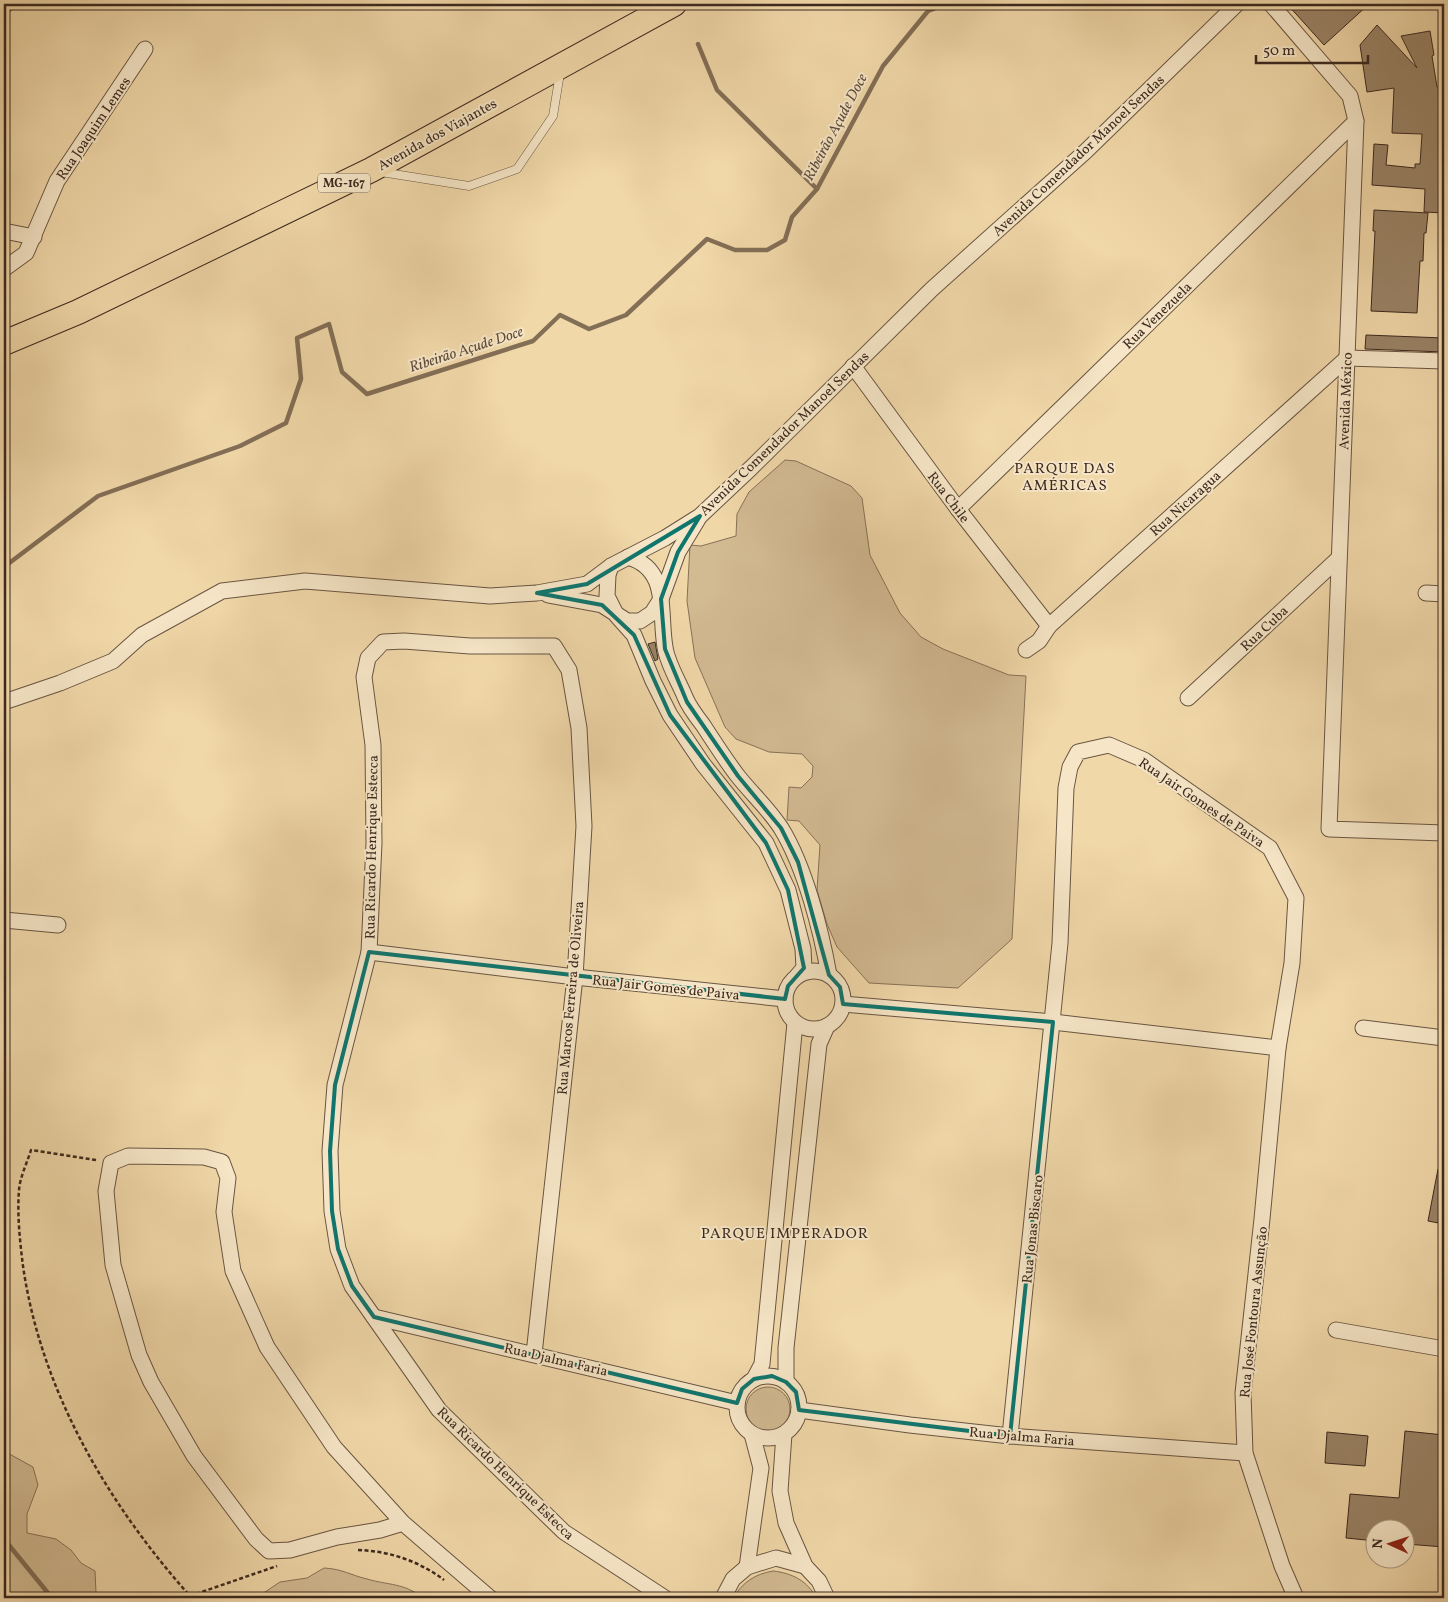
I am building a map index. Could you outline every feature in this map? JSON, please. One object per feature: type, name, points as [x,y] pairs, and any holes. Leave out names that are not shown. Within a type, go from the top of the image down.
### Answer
[{"type":"main road","name":"Avenida dos Viajantes","points":[[4,343],[78,312],[371,170],[674,4]]},
{"type":"street","name":"Avenida Comendador Manoel Sendas","points":[[4,702],[60,683],[112,661],[142,635],[222,591],[306,581],[490,596],[537,593],[587,584],[612,566],[665,538],[700,516],[932,289],[1086,151],[1237,4]]},
{"type":"street","name":"Avenida México","points":[[1272,4],[1350,96],[1356,121],[1329,828],[1444,833]]},
{"type":"street","name":"Rua Joaquim Lemes","points":[[4,269],[26,253],[57,181],[145,49]]},
{"type":"street","name":"Rua Venezuela","points":[[958,509],[1356,121]]},
{"type":"street","points":[[4,231],[34,237]]},
{"type":"street","points":[[1347,358],[1444,361]]},
{"type":"street","name":"Rua Nicaragua","points":[[1026,650],[1039,641],[1049,626],[1347,358]]},
{"type":"street","name":"Rua Chile","points":[[852,366],[958,509],[1049,626]]},
{"type":"street","points":[[537,593],[602,604],[627,622],[640,620],[652,613],[660,599],[678,552],[700,516]]},
{"type":"street","points":[[628,557],[636,559],[646,566],[655,576],[660,599],[665,649],[687,702],[738,776],[758,798],[780,828],[798,862],[824,944],[829,975],[840,987],[842,1004],[838,1017],[827,1026],[819,1044],[786,1348],[786,1382]]},
{"type":"street","name":"Rua Cuba","points":[[1188,698],[1339,558]]},
{"type":"street","points":[[612,566],[608,575],[607,596],[617,616],[634,635],[653,681],[670,715],[703,764],[766,843],[788,890],[803,949],[804,968],[788,986],[784,999],[787,1012],[795,1023],[811,1029],[827,1026]]},
{"type":"street","points":[[1426,593],[1444,594]]},
{"type":"street","name":"Rua Ricardo Henrique Estecca","points":[[554,646],[470,646],[404,640],[383,642],[368,658],[364,677],[372,745],[374,843],[369,952],[335,1085],[330,1151],[332,1211],[338,1249],[352,1286],[438,1410],[564,1532],[665,1598]]},
{"type":"street","name":"Rua Marcos Ferreira de Oliveira","points":[[534,1354],[574,977],[584,826],[579,728],[570,670],[554,646]]},
{"type":"street","name":"Rua Jair Gomes de Paiva","points":[[1078,752],[1108,746],[1144,760],[1270,848],[1296,898],[1292,963],[1278,1048]]},
{"type":"street","name":"Rua Jonas Biscaro","points":[[1010,1436],[1060,943],[1066,788],[1070,768],[1078,752]]},
{"type":"street","points":[[4,920],[58,925]]},
{"type":"street","name":"Rua Jair Gomes de Paiva","points":[[369,952],[574,977],[784,999]]},
{"type":"street","points":[[798,975],[813,971],[829,975]]},
{"type":"street","points":[[842,1004],[1053,1022],[1278,1048]]},
{"type":"street","points":[[747,1567],[761,1468],[752,1434],[739,1420],[737,1403],[742,1389],[754,1379],[762,1364],[795,1023]]},
{"type":"street","points":[[1363,1028],[1444,1038]]},
{"type":"street","name":"Rua José Fontoura Assunção","points":[[1278,1048],[1243,1393],[1246,1453],[1282,1566],[1296,1598]]},
{"type":"street","points":[[403,1524],[380,1530],[337,1536],[290,1550],[269,1551],[256,1539],[194,1456],[151,1382],[139,1355],[113,1265],[106,1191],[111,1162],[128,1156],[204,1157],[222,1162],[228,1178],[224,1212],[233,1271],[267,1347],[334,1447],[403,1524],[490,1598]]},
{"type":"street","name":"Rua Djalma Faria","points":[[374,1318],[737,1403]]},
{"type":"street","points":[[1336,1330],[1444,1349]]},
{"type":"street","points":[[752,1434],[768,1439],[784,1434],[795,1423],[799,1410],[796,1392],[786,1382],[772,1376],[754,1379]]},
{"type":"street","name":"Rua Djalma Faria","points":[[799,1410],[1010,1436],[1246,1453]]},
{"type":"street","points":[[784,1434],[780,1491],[786,1523],[805,1566],[819,1581],[827,1598]]},
{"type":"street","points":[[722,1597],[733,1579],[747,1567],[776,1558],[805,1566]]},
{"type":"lane","points":[[371,170],[469,186],[516,169],[553,116],[562,66]]},
{"type":"highlighted area","points":[[700,516],[678,552],[661,599],[665,649],[687,702],[738,776],[781,828],[798,862],[829,975],[840,987],[843,1004],[1053,1022],[1010,1436],[799,1410],[796,1392],[786,1382],[772,1376],[754,1379],[742,1389],[737,1403],[374,1317],[352,1286],[338,1249],[332,1211],[330,1151],[335,1085],[369,952],[785,999],[788,986],[804,968],[788,890],[766,843],[670,715],[634,635],[602,605],[537,593],[587,584]]},
{"type":"shaded area","points":[[785,460],[796,461],[851,486],[862,498],[870,555],[900,613],[921,637],[943,649],[1009,675],[1026,676],[1012,939],[958,988],[869,983],[837,947],[827,924],[817,890],[820,845],[799,821],[787,820],[789,787],[801,788],[812,777],[813,766],[802,754],[769,752],[736,739],[725,727],[695,658],[687,601],[690,545],[701,546],[736,536],[737,514],[749,492]]},
{"type":"shaded area","points":[[768,1387],[780,1391],[786,1397],[790,1409],[786,1421],[780,1427],[768,1431],[756,1427],[750,1421],[746,1409],[750,1397],[756,1391]]},
{"type":"shaded area","points":[[4,1451],[33,1467],[38,1485],[27,1514],[27,1533],[56,1539],[71,1550],[81,1563],[95,1571],[96,1593],[99,1598],[4,1598]]},
{"type":"shaded area","points":[[324,1568],[403,1587],[423,1598],[256,1598],[280,1582],[307,1578]]},
{"type":"shaded area","points":[[773,1571],[799,1579],[809,1587],[816,1598],[733,1598],[741,1587],[750,1580],[761,1574]]},
{"type":"building","points":[[1287,4],[1369,4],[1324,45]]},
{"type":"building","points":[[1377,25],[1417,68],[1401,36],[1430,31],[1437,87],[1444,87],[1444,213],[1424,212],[1425,189],[1372,185],[1374,144],[1388,145],[1386,165],[1415,168],[1415,164],[1420,164],[1422,134],[1392,133],[1394,88],[1367,92],[1360,45]]},
{"type":"building","points":[[1374,210],[1428,213],[1426,233],[1424,233],[1423,261],[1420,261],[1417,313],[1371,311],[1375,231],[1373,231]]},
{"type":"building","points":[[1366,335],[1444,338],[1444,352],[1365,349]]},
{"type":"building","points":[[655,642],[658,659],[655,661],[648,644]]},
{"type":"building","points":[[1438,1169],[1444,1170],[1444,1224],[1428,1221]]},
{"type":"building","points":[[1405,1431],[1444,1435],[1444,1547],[1416,1545],[1416,1520],[1366,1520],[1366,1540],[1346,1538],[1350,1494],[1399,1498]]},
{"type":"building","points":[[1327,1432],[1368,1436],[1365,1466],[1325,1463]]},
{"type":"waterway","name":"Ribeirão Açude Doce","points":[[4,567],[98,496],[240,446],[286,423],[301,379],[297,338],[329,324],[342,372],[367,394],[533,341],[560,315],[589,329],[626,315],[707,239],[735,250],[767,250],[785,240],[792,217],[817,189],[883,66],[928,11],[947,4]]},
{"type":"waterway","points":[[698,44],[717,90],[817,189]]},
{"type":"waterway","points":[[4,1539],[52,1598]]},
{"type":"district","name":"PARQUE DAS AMÉRICAS","points":[[1065,476]]},
{"type":"district","name":"PARQUE IMPERADOR","points":[[785,1233]]}]
